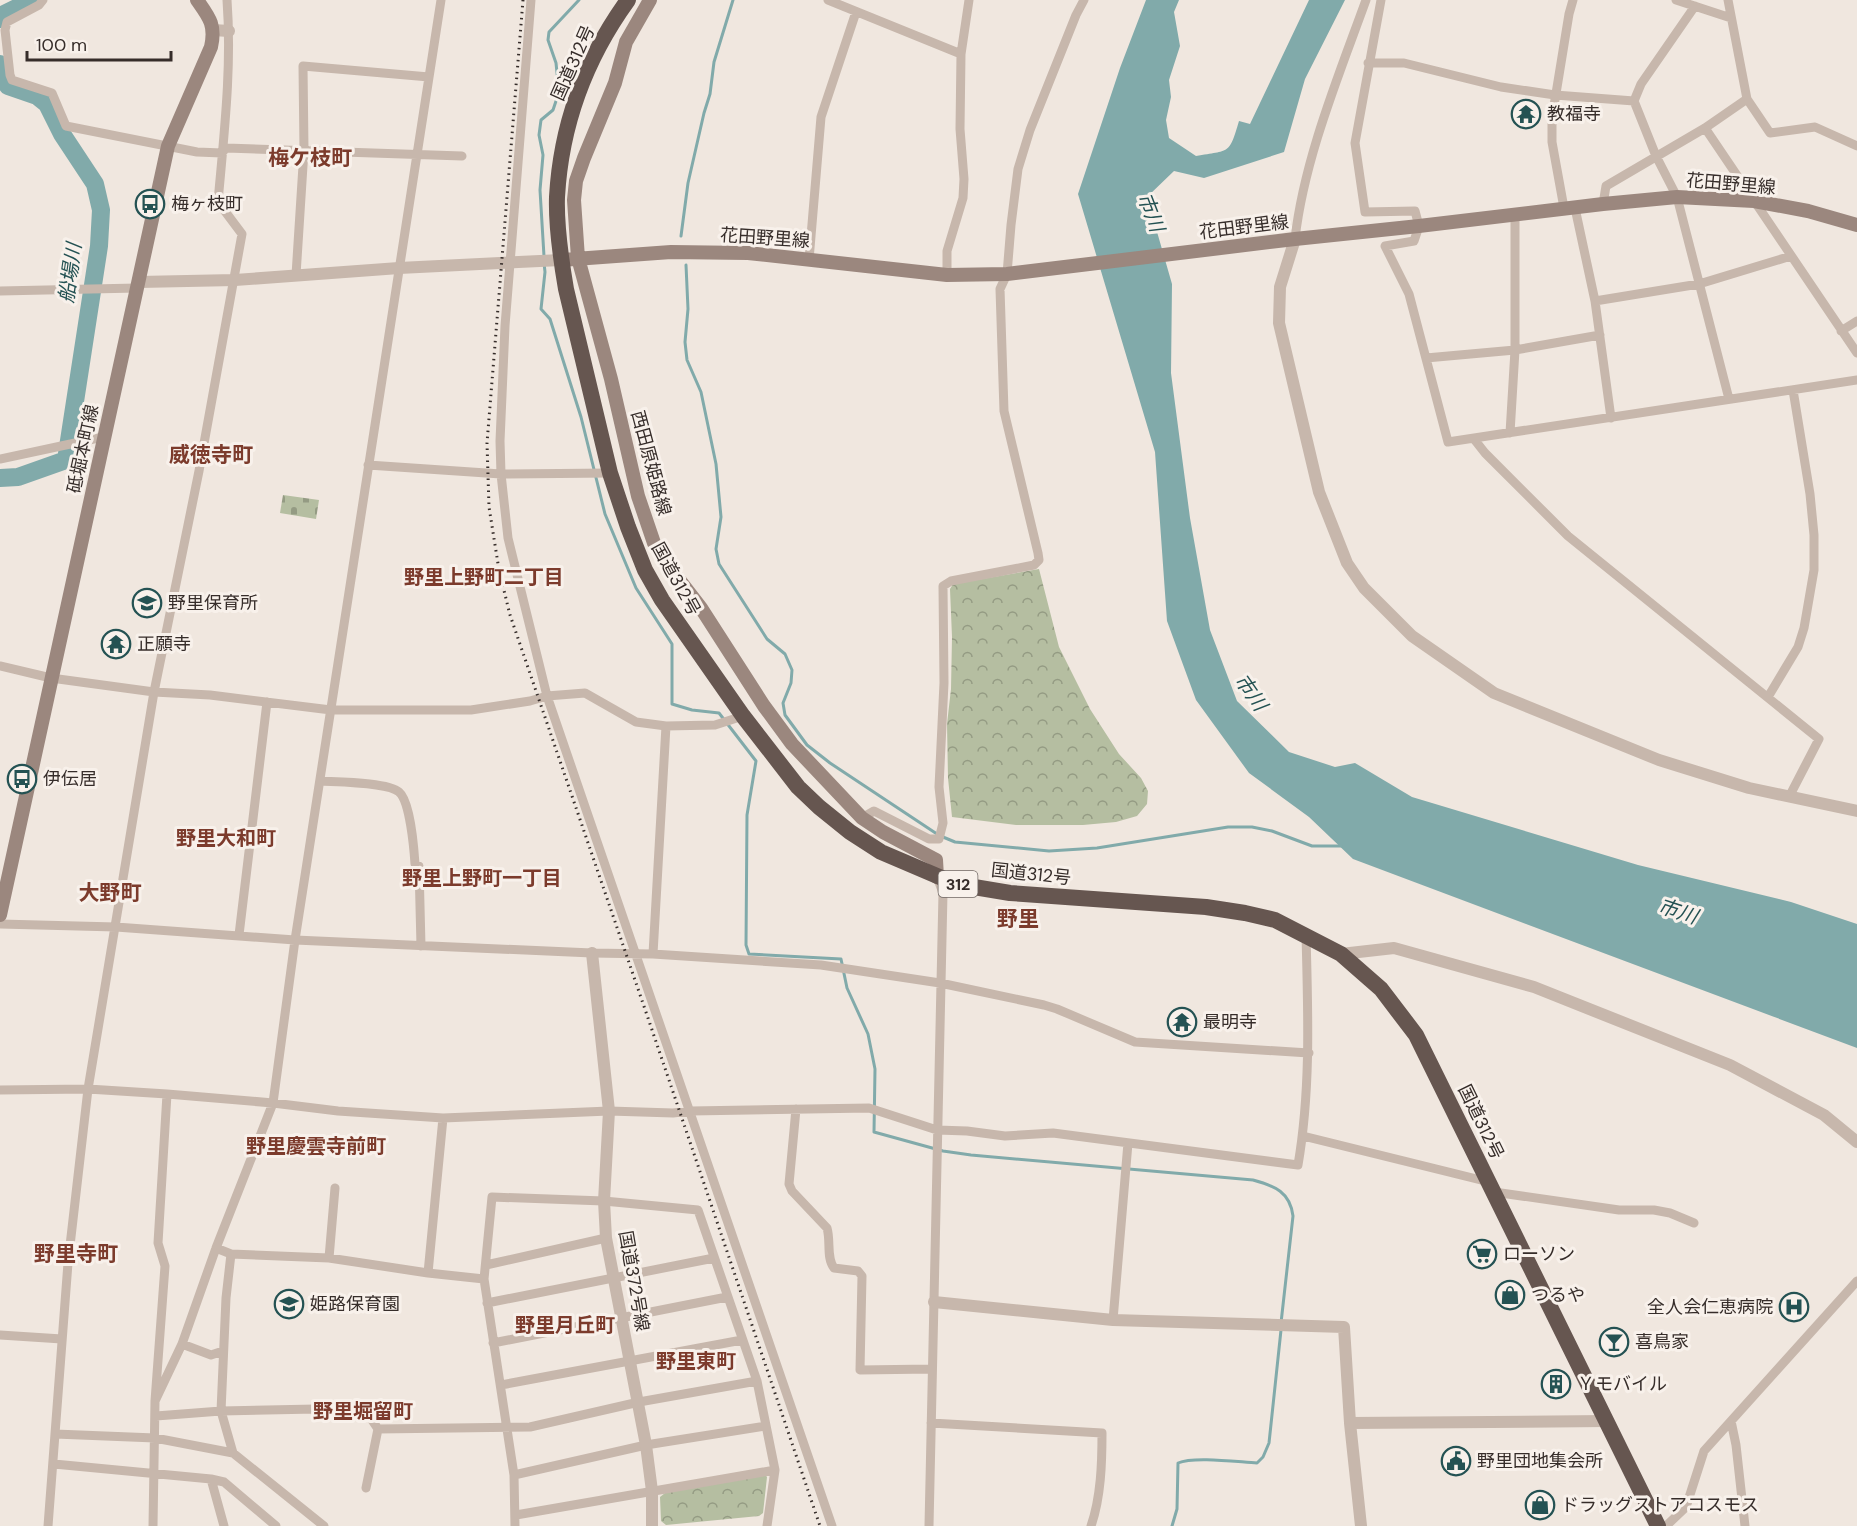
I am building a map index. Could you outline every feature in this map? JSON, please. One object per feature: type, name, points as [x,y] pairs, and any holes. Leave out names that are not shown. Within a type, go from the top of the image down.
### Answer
[{"type":"highway","name":"国道312号","points":[[628,0],[594,54],[575,99],[564,145],[557,198],[561,260],[566,289],[610,474],[645,570],[662,600],[743,716],[798,787],[850,832],[881,852],[956,884],[1010,893],[1206,907],[1275,920],[1341,954],[1381,989],[1416,1035],[1658,1526]]},
{"type":"main road","points":[[197,0],[213,30]]},
{"type":"main road","name":"西田原姫路線","points":[[650,0],[626,42],[615,82],[576,181],[574,200],[578,258],[616,401],[638,496],[654,543],[667,564],[701,608],[764,706],[792,744],[862,818],[883,832],[936,860],[937,877]]},
{"type":"main road","name":"砥堀本町線","points":[[0,915],[168,146],[211,47],[213,30]]},
{"type":"main road","name":"花田野里線","points":[[561,260],[670,252],[748,253],[947,274],[1012,274],[1289,239],[1677,197],[1754,201],[1808,211],[1857,225]]},
{"type":"street","points":[[43,0],[39,5],[7,22],[3,51],[12,80],[52,93],[66,126],[197,152],[222,153]]},
{"type":"street","points":[[48,1526],[68,1263],[88,1089],[154,692],[199,471],[242,234],[218,202],[228,89],[227,0]]},
{"type":"street","points":[[155,1401],[182,1344],[216,1248],[273,1103],[294,940],[441,0]]},
{"type":"street","points":[[531,0],[503,366],[500,441],[508,538],[547,696],[832,1526]]},
{"type":"street","points":[[828,0],[961,54]]},
{"type":"street","points":[[947,274],[948,251],[963,198],[964,179],[960,129],[961,54],[969,0]]},
{"type":"street","points":[[862,818],[874,811],[929,839],[939,840],[943,823],[939,787],[944,683],[943,586],[951,580],[1034,565],[1039,560],[1004,411],[1000,289],[1012,274],[1011,225],[1018,169],[1030,130],[1084,0]]},
{"type":"street","points":[[1366,0],[1323,121],[1289,239],[1280,287],[1279,323],[1319,492],[1347,563],[1364,588],[1412,636],[1494,693],[1659,760],[1749,788],[1857,811]]},
{"type":"street","points":[[1381,0],[1355,143],[1365,212],[1415,211],[1419,226],[1414,241],[1385,246],[1409,294],[1448,442],[1857,380]]},
{"type":"street","points":[[1573,0],[1555,95],[1552,142],[1595,301],[1611,418]]},
{"type":"street","points":[[1676,0],[1731,18]]},
{"type":"street","points":[[1728,0],[1747,99],[1770,133],[1815,127],[1857,146]]},
{"type":"street","points":[[1695,6],[1641,84],[1634,101],[1656,156],[1677,197],[1728,399]]},
{"type":"street","points":[[809,260],[821,117],[856,12]]},
{"type":"street","points":[[213,30],[229,31]]},
{"type":"street","points":[[1368,63],[1404,63],[1501,87],[1555,95],[1634,101]]},
{"type":"street","points":[[296,275],[304,150],[303,66],[429,77]]},
{"type":"street","points":[[1603,204],[1606,186],[1706,128],[1747,99]]},
{"type":"street","points":[[1706,128],[1857,353]]},
{"type":"street","points":[[222,153],[226,148],[462,156]]},
{"type":"street","points":[[1510,433],[1515,350],[1515,215]]},
{"type":"street","points":[[1595,301],[1700,284],[1791,256]]},
{"type":"street","points":[[0,291],[96,288],[561,260]]},
{"type":"street","points":[[1841,331],[1857,321]]},
{"type":"street","points":[[1426,358],[1515,350],[1600,335]]},
{"type":"street","points":[[1768,697],[1798,647],[1804,628],[1814,570],[1814,535],[1810,494],[1793,390]]},
{"type":"street","points":[[0,459],[103,437]]},
{"type":"street","points":[[1474,439],[1485,453],[1568,536],[1819,740],[1790,797]]},
{"type":"street","points":[[368,465],[501,474],[610,474]]},
{"type":"street","points":[[0,666],[51,678],[154,692],[210,695],[331,710],[471,710],[530,701],[547,696],[585,693],[636,722],[666,726],[715,725],[743,716]]},
{"type":"street","points":[[239,935],[267,702]]},
{"type":"street","points":[[653,954],[666,726]]},
{"type":"street","points":[[320,781],[375,785],[401,792],[407,808],[415,864],[419,866],[421,946]]},
{"type":"street","points":[[929,1526],[939,983],[943,892],[937,877]]},
{"type":"street","points":[[0,924],[116,927],[294,940],[635,953],[821,965],[939,983],[1057,1009],[1135,1042],[1309,1053]]},
{"type":"street","points":[[0,1090],[88,1089],[443,1118],[869,1107],[937,1130],[1005,1136],[1053,1133],[1298,1165],[1303,1136],[1309,1053],[1306,935]]},
{"type":"street","points":[[1341,954],[1394,948],[1534,987],[1730,1065],[1824,1115],[1857,1142]]},
{"type":"street","name":"国道372号線","points":[[592,953],[609,1112],[604,1201],[606,1238],[646,1445],[652,1491],[652,1526]]},
{"type":"street","points":[[153,1526],[155,1401],[165,1266],[158,1243],[167,1094]]},
{"type":"street","points":[[796,1109],[789,1184],[792,1191],[827,1228],[831,1264],[834,1268],[858,1271],[862,1276],[860,1370],[931,1369]]},
{"type":"street","points":[[428,1273],[443,1118]]},
{"type":"street","points":[[1303,1136],[1492,1187],[1619,1210],[1654,1210],[1670,1213],[1694,1224]]},
{"type":"street","points":[[1113,1320],[1128,1143]]},
{"type":"street","points":[[329,1258],[335,1188]]},
{"type":"street","points":[[515,1526],[514,1475],[484,1279],[492,1197],[604,1201],[698,1210],[757,1381],[775,1470],[767,1526]]},
{"type":"street","points":[[486,1265],[606,1238]]},
{"type":"street","points":[[216,1248],[231,1254],[329,1258],[484,1279]]},
{"type":"street","points":[[231,1254],[226,1298],[220,1411],[233,1453]]},
{"type":"street","points":[[487,1302],[714,1258]]},
{"type":"street","points":[[1666,1526],[1686,1507],[1704,1451],[1857,1281]]},
{"type":"street","points":[[493,1343],[727,1297]]},
{"type":"street","points":[[934,1302],[1113,1320],[1344,1327],[1350,1423],[1361,1526]]},
{"type":"street","points":[[0,1335],[62,1339]]},
{"type":"street","points":[[501,1385],[742,1340]]},
{"type":"street","points":[[182,1344],[211,1354],[224,1351]]},
{"type":"street","points":[[378,1429],[530,1427],[639,1402],[757,1381]]},
{"type":"street","points":[[156,1416],[220,1411],[316,1409],[370,1417],[378,1429],[366,1488]]},
{"type":"street","points":[[1350,1423],[1607,1421]]},
{"type":"street","points":[[1731,1421],[1745,1526]]},
{"type":"street","points":[[931,1423],[1102,1433],[1102,1461],[1091,1526]]},
{"type":"street","points":[[514,1475],[646,1445],[766,1426]]},
{"type":"street","points":[[55,1434],[155,1438],[233,1453],[324,1526]]},
{"type":"street","points":[[54,1464],[224,1482],[276,1526]]},
{"type":"street","points":[[516,1515],[775,1470]]},
{"type":"street","points":[[211,1479],[224,1526]]},
{"type":"street","points":[[260,1513],[264,1526]]},
{"type":"green space","points":[[283,495],[319,500],[316,519],[280,513]]},
{"type":"green space","points":[[1039,569],[1059,647],[1090,709],[1119,754],[1141,778],[1148,791],[1147,804],[1137,816],[1116,822],[1083,825],[1016,825],[952,817],[948,778],[947,724],[951,689],[950,589],[953,584]]},
{"type":"green space","points":[[764,1473],[767,1477],[763,1513],[759,1516],[666,1525],[661,1521],[660,1497],[665,1493]]},
{"type":"water","name":"市川","points":[[1146,0],[1179,0],[1174,12],[1180,46],[1169,80],[1171,97],[1166,120],[1169,138],[1196,156],[1226,149],[1233,140],[1239,121],[1250,124],[1309,0],[1345,0],[1305,79],[1284,152],[1204,178],[1174,171],[1147,197],[1172,284],[1171,373],[1190,518],[1210,630],[1237,701],[1289,752],[1335,767],[1355,763],[1412,797],[1638,865],[1791,902],[1857,924],[1857,1048],[1353,859],[1309,817],[1249,773],[1196,700],[1167,621],[1155,452],[1078,194],[1120,68]]},
{"type":"waterway","name":"船場川","points":[[0,19],[4,14],[33,0]]},
{"type":"waterway","points":[[544,256],[540,190],[543,155],[539,135],[541,120],[553,110],[559,92],[556,63],[548,40],[549,32],[579,0]]},
{"type":"waterway","points":[[681,236],[688,183],[710,94],[714,62],[733,0]]},
{"type":"waterway","name":"船場川","points":[[0,64],[2,76],[8,86],[37,96],[47,104],[62,134],[95,184],[101,210],[99,246],[66,460],[18,477],[0,478]]},
{"type":"waterway","points":[[544,263],[541,309],[550,319],[581,417],[605,514],[636,588],[672,644],[672,704],[692,710],[719,713],[756,761],[747,815],[746,945],[749,954],[841,959],[847,988],[868,1034],[875,1069],[874,1132],[943,1151],[1253,1180],[1280,1191],[1289,1201],[1293,1216],[1281,1323]]},
{"type":"waterway","points":[[686,265],[688,309],[685,342],[687,360],[701,392],[716,464],[721,517],[716,549],[719,564],[767,639],[785,654],[792,670],[791,683],[783,703],[785,715],[807,745],[830,763],[937,834]]},
{"type":"waterway","points":[[943,837],[955,842],[1049,851],[1097,848],[1228,827],[1252,827],[1272,831],[1312,846],[1341,846]]},
{"type":"waterway","points":[[1172,1526],[1177,1509],[1178,1463],[1205,1460],[1257,1463],[1263,1457],[1269,1443],[1281,1330]]},
{"type":"railway","points":[[523,0],[487,443],[489,507],[499,570],[510,615],[820,1526]]},
{"type":"place","name":"教福寺","points":[[1526,114]]},
{"type":"place","name":"梅ヶ枝町","points":[[150,204]]},
{"type":"place","name":"野里保育所","points":[[147,603]]},
{"type":"place","name":"正願寺","points":[[116,644]]},
{"type":"place","name":"伊伝居","points":[[22,779]]},
{"type":"place","name":"最明寺","points":[[1182,1022]]},
{"type":"place","name":"ローソン","points":[[1482,1254]]},
{"type":"place","name":"つるや","points":[[1510,1295]]},
{"type":"place","name":"姫路保育園","points":[[289,1304]]},
{"type":"place","name":"全人会仁恵病院","points":[[1794,1307]]},
{"type":"place","name":"喜鳥家","points":[[1614,1342]]},
{"type":"place","name":"Ｙモバイル","points":[[1556,1384]]},
{"type":"place","name":"野里団地集会所","points":[[1456,1461]]},
{"type":"place","name":"ドラッグストアコスモス","points":[[1540,1505]]},
{"type":"district","name":"梅ケ枝町","points":[[310,158]]},
{"type":"district","name":"威徳寺町","points":[[211,455]]},
{"type":"district","name":"野里上野町二丁目","points":[[484,577]]},
{"type":"district","name":"野里大和町","points":[[226,838]]},
{"type":"district","name":"野里上野町一丁目","points":[[482,878]]},
{"type":"district","name":"大野町","points":[[110,893]]},
{"type":"district","name":"野里","points":[[1018,919]]},
{"type":"district","name":"野里慶雲寺前町","points":[[316,1146]]},
{"type":"district","name":"野里寺町","points":[[76,1254]]},
{"type":"district","name":"野里月丘町","points":[[565,1325]]},
{"type":"district","name":"野里東町","points":[[696,1361]]},
{"type":"district","name":"野里堀留町","points":[[363,1411]]}]
